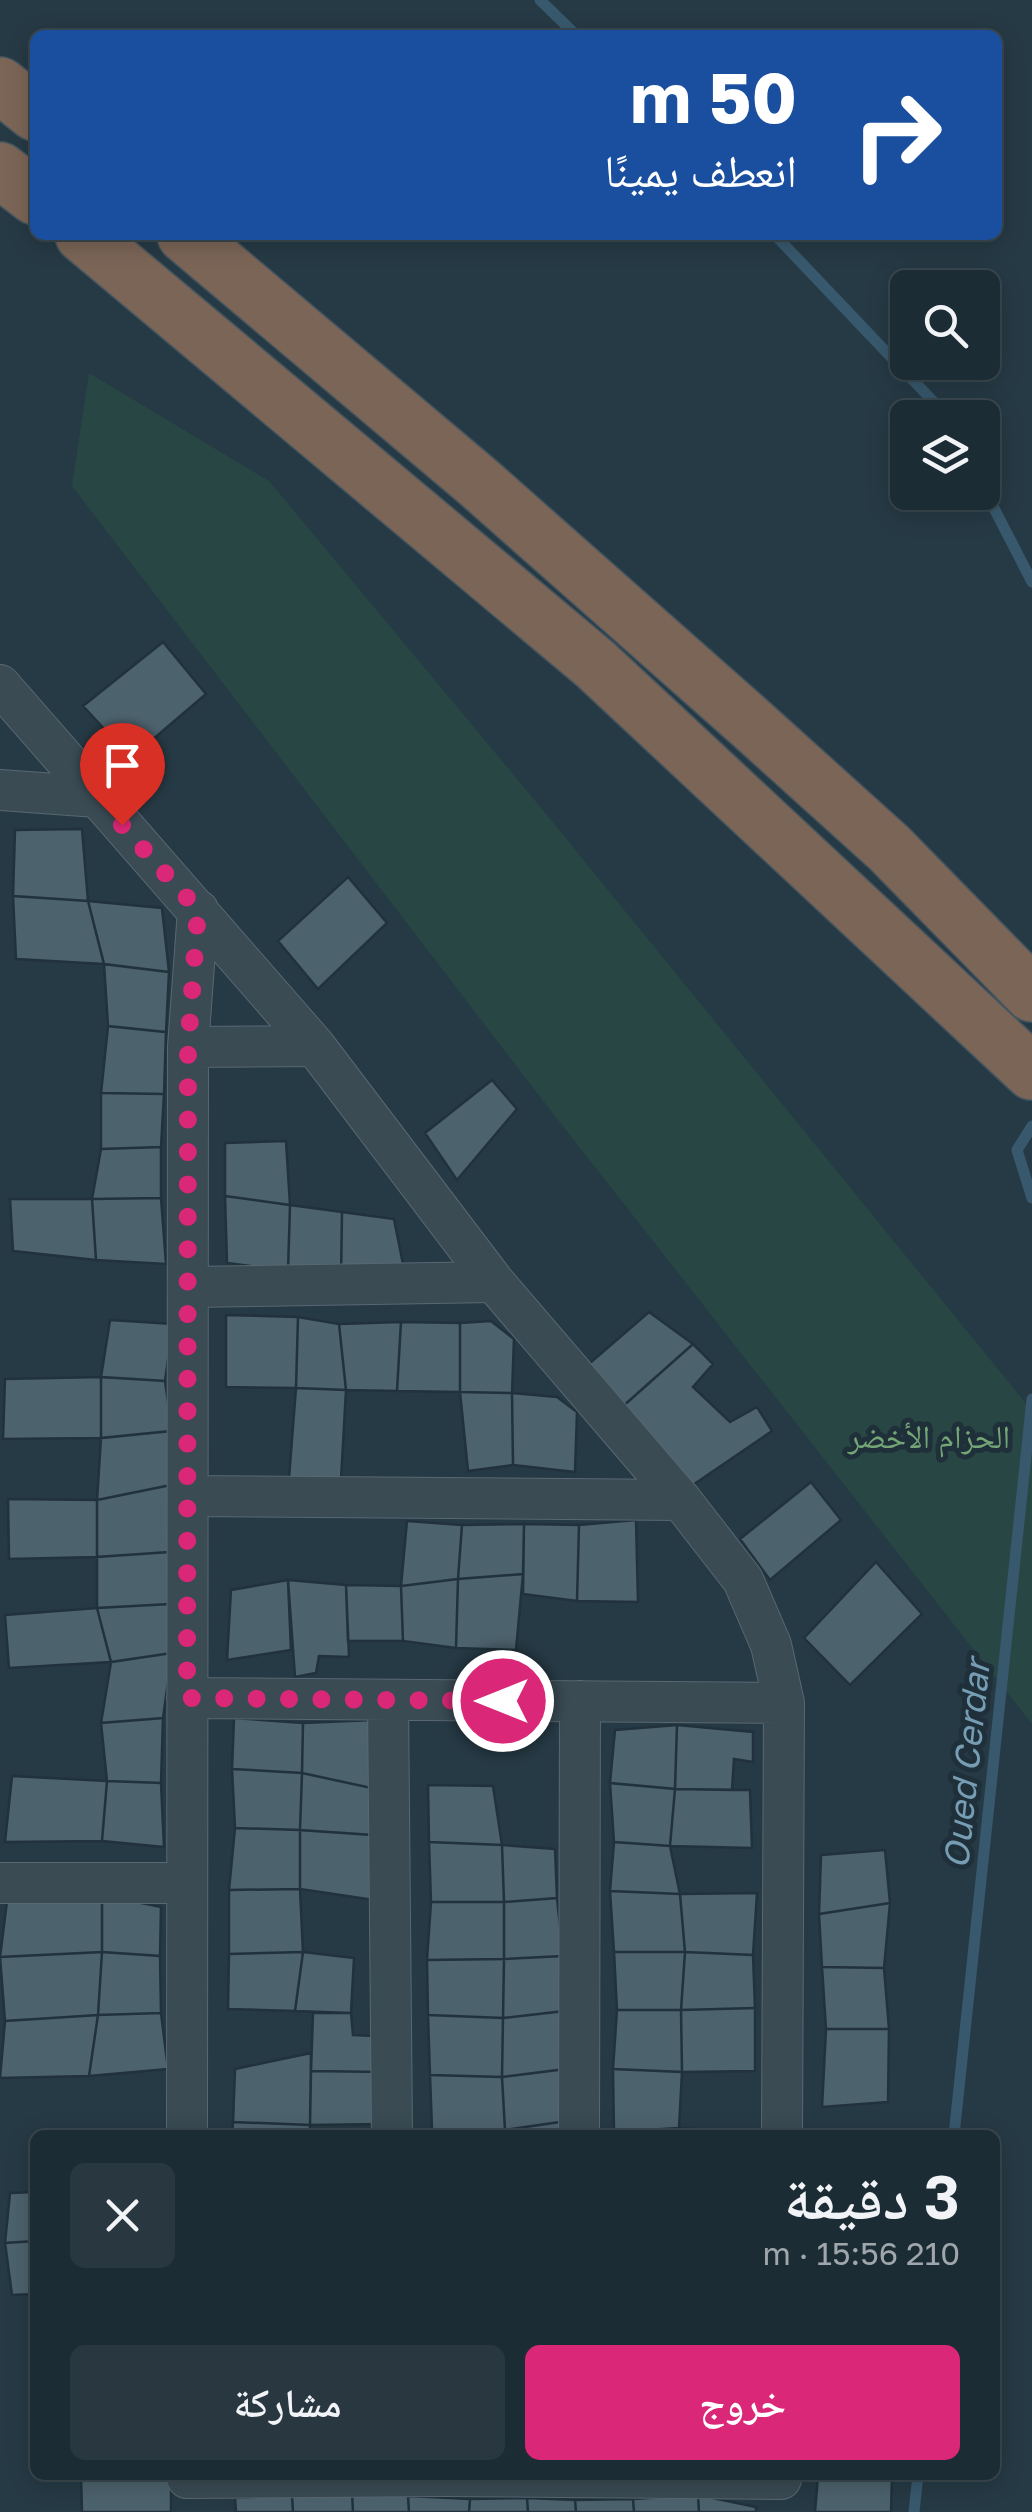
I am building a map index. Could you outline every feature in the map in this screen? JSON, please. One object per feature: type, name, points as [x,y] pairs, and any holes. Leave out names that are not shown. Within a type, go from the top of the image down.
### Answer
[{"type":"highway","points":[[0,85],[30,109]]},
{"type":"highway","points":[[0,170],[30,193]]},
{"type":"highway","points":[[89,240],[596,664],[1027,1067]]},
{"type":"highway","points":[[192,240],[478,482],[756,728],[889,848],[1032,994]]},
{"type":"street","points":[[0,685],[316,1046],[494,1282],[681,1500],[743,1580],[771,1644],[784,1703],[782,2130]]},
{"type":"street","points":[[0,790],[98,797]]},
{"type":"street","points":[[187,2130],[188,1047],[198,910]]},
{"type":"street","points":[[188,1047],[316,1046]]},
{"type":"street","points":[[189,1286],[494,1282]]},
{"type":"street","points":[[188,1496],[681,1500]]},
{"type":"street","points":[[187,1698],[784,1703]]},
{"type":"street","points":[[388,1700],[392,2130]]},
{"type":"street","points":[[579,2130],[580,1701]]},
{"type":"street","points":[[0,1883],[187,1882]]},
{"type":"street","points":[[187,2488],[781,2489]]},
{"type":"green space","name":"الحزام الأخضر","points":[[89,373],[269,481],[542,809],[1032,1411],[1032,1724],[544,1102],[72,486]]},
{"type":"building","points":[[163,642],[206,694],[131,758],[83,706]]},
{"type":"building","points":[[82,829],[88,901],[13,896],[15,830]]},
{"type":"building","points":[[348,877],[387,923],[318,989],[278,941]]},
{"type":"building","points":[[13,896],[88,901],[104,964],[16,959]]},
{"type":"building","points":[[88,901],[162,908],[169,972],[104,964]]},
{"type":"building","points":[[104,964],[169,972],[166,1032],[108,1026]]},
{"type":"building","points":[[108,1026],[166,1032],[164,1094],[101,1093]]},
{"type":"building","points":[[492,1080],[517,1109],[457,1180],[425,1133]]},
{"type":"building","points":[[101,1093],[164,1094],[161,1147],[101,1149]]},
{"type":"building","points":[[286,1141],[290,1205],[225,1196],[225,1143]]},
{"type":"building","points":[[161,1147],[161,1198],[92,1199],[101,1149]]},
{"type":"building","points":[[225,1196],[290,1205],[288,1271],[227,1263]]},
{"type":"building","points":[[161,1198],[166,1264],[96,1260],[92,1199]]},
{"type":"building","points":[[10,1199],[92,1199],[96,1260],[13,1251]]},
{"type":"building","points":[[290,1205],[342,1212],[341,1279],[288,1271]]},
{"type":"building","points":[[342,1212],[394,1219],[406,1279],[341,1279]]},
{"type":"building","points":[[649,1312],[693,1344],[621,1408],[583,1369]]},
{"type":"building","points":[[226,1315],[298,1317],[296,1388],[226,1387]]},
{"type":"building","points":[[298,1317],[339,1324],[346,1390],[296,1388]]},
{"type":"building","points":[[110,1320],[173,1324],[165,1381],[101,1377]]},
{"type":"building","points":[[491,1321],[514,1339],[512,1393],[460,1392],[460,1323]]},
{"type":"building","points":[[401,1322],[397,1391],[346,1390],[339,1324]]},
{"type":"building","points":[[401,1322],[460,1323],[460,1392],[397,1391]]},
{"type":"building","points":[[693,1344],[713,1364],[693,1387],[730,1422],[757,1407],[772,1431],[687,1489],[621,1408]]},
{"type":"building","points":[[101,1377],[101,1438],[3,1439],[5,1379]]},
{"type":"building","points":[[101,1377],[165,1381],[172,1431],[101,1438]]},
{"type":"building","points":[[296,1388],[346,1390],[341,1480],[289,1478]]},
{"type":"building","points":[[460,1392],[512,1393],[513,1465],[468,1471]]},
{"type":"building","points":[[512,1393],[557,1397],[577,1412],[575,1472],[513,1465]]},
{"type":"building","points":[[172,1431],[171,1485],[97,1500],[101,1438]]},
{"type":"building","points":[[811,1482],[841,1520],[770,1580],[740,1539]]},
{"type":"building","points":[[171,1485],[169,1552],[97,1557],[97,1500]]},
{"type":"building","points":[[8,1499],[97,1500],[97,1557],[9,1559]]},
{"type":"building","points":[[636,1520],[638,1602],[577,1601],[579,1525]]},
{"type":"building","points":[[407,1521],[462,1525],[458,1579],[401,1586]]},
{"type":"building","points":[[524,1524],[523,1574],[458,1579],[462,1525]]},
{"type":"building","points":[[524,1524],[579,1525],[577,1601],[523,1594]]},
{"type":"building","points":[[169,1552],[170,1604],[97,1608],[97,1557]]},
{"type":"building","points":[[876,1562],[922,1614],[850,1685],[804,1638]]},
{"type":"building","points":[[523,1574],[516,1650],[456,1648],[458,1579]]},
{"type":"building","points":[[458,1579],[456,1648],[403,1641],[401,1586]]},
{"type":"building","points":[[288,1580],[291,1650],[227,1660],[231,1590]]},
{"type":"building","points":[[288,1580],[346,1585],[349,1657],[319,1656],[316,1673],[295,1677]]},
{"type":"building","points":[[346,1585],[401,1586],[403,1641],[348,1641]]},
{"type":"building","points":[[170,1604],[172,1653],[111,1662],[97,1608]]},
{"type":"building","points":[[97,1608],[111,1662],[9,1668],[5,1615]]},
{"type":"building","points":[[172,1653],[163,1718],[101,1723],[111,1662]]},
{"type":"building","points":[[163,1718],[161,1783],[107,1781],[101,1723]]},
{"type":"building","points":[[234,1718],[303,1723],[302,1773],[232,1769]]},
{"type":"building","points":[[374,1720],[376,1789],[302,1773],[303,1723]]},
{"type":"building","points":[[677,1725],[753,1732],[753,1762],[734,1759],[732,1790],[675,1789]]},
{"type":"building","points":[[677,1725],[675,1789],[610,1783],[615,1730]]},
{"type":"building","points":[[232,1769],[302,1773],[300,1830],[235,1828]]},
{"type":"building","points":[[302,1773],[376,1789],[372,1835],[300,1830]]},
{"type":"building","points":[[12,1776],[107,1781],[102,1841],[5,1842]]},
{"type":"building","points":[[107,1781],[161,1783],[164,1847],[102,1841]]},
{"type":"building","points":[[610,1783],[675,1789],[670,1846],[614,1842]]},
{"type":"building","points":[[428,1785],[493,1786],[502,1845],[429,1842]]},
{"type":"building","points":[[675,1789],[750,1790],[752,1848],[670,1846]]},
{"type":"building","points":[[235,1828],[300,1830],[300,1889],[229,1890]]},
{"type":"building","points":[[300,1830],[372,1835],[374,1900],[300,1889]]},
{"type":"building","points":[[429,1842],[502,1845],[504,1902],[431,1902]]},
{"type":"building","points":[[614,1842],[670,1846],[680,1894],[610,1891]]},
{"type":"building","points":[[502,1845],[555,1849],[557,1898],[504,1902]]},
{"type":"building","points":[[885,1850],[890,1903],[819,1914],[821,1855]]},
{"type":"building","points":[[300,1889],[303,1952],[229,1954],[229,1890]]},
{"type":"building","points":[[610,1891],[680,1894],[685,1952],[614,1952]]},
{"type":"building","points":[[757,1893],[753,1955],[685,1952],[680,1894]]},
{"type":"building","points":[[102,1895],[102,1952],[0,1957],[7,1901]]},
{"type":"building","points":[[102,1895],[161,1907],[160,1956],[102,1952]]},
{"type":"building","points":[[557,1898],[563,1956],[504,1959],[504,1902]]},
{"type":"building","points":[[431,1902],[504,1902],[504,1959],[427,1960]]},
{"type":"building","points":[[890,1903],[884,1968],[822,1967],[819,1914]]},
{"type":"building","points":[[102,1952],[98,2015],[5,2021],[0,1957]]},
{"type":"building","points":[[102,1952],[160,1956],[161,2013],[98,2015]]},
{"type":"building","points":[[303,1952],[354,1958],[351,2013],[295,2011]]},
{"type":"building","points":[[303,1952],[295,2011],[228,2009],[229,1954]]},
{"type":"building","points":[[614,1952],[685,1952],[681,2010],[617,2010]]},
{"type":"building","points":[[685,1952],[753,1955],[755,2008],[681,2010]]},
{"type":"building","points":[[563,1956],[565,2011],[503,2018],[504,1959]]},
{"type":"building","points":[[504,1959],[503,2018],[428,2015],[427,1960]]},
{"type":"building","points":[[822,1967],[884,1968],[889,2029],[826,2029]]},
{"type":"building","points":[[755,2008],[755,2071],[682,2072],[681,2010]]},
{"type":"building","points":[[617,2010],[681,2010],[682,2072],[613,2069]]},
{"type":"building","points":[[565,2011],[566,2069],[502,2077],[503,2018]]},
{"type":"building","points":[[161,2013],[168,2069],[89,2076],[98,2015]]},
{"type":"building","points":[[313,2013],[351,2013],[353,2035],[376,2036],[382,2072],[311,2071]]},
{"type":"building","points":[[98,2015],[89,2076],[0,2078],[5,2021]]},
{"type":"building","points":[[428,2015],[503,2018],[502,2077],[430,2075]]},
{"type":"building","points":[[826,2029],[889,2029],[888,2102],[822,2107]]},
{"type":"building","points":[[311,2053],[310,2125],[233,2122],[235,2069]]},
{"type":"building","points":[[566,2069],[567,2121],[505,2130],[502,2077]]},
{"type":"building","points":[[613,2069],[682,2072],[679,2128],[614,2130]]},
{"type":"building","points":[[311,2071],[382,2072],[381,2124],[310,2125]]},
{"type":"building","points":[[430,2075],[502,2077],[505,2130],[432,2129]]},
{"type":"building","points":[[567,2121],[567,2130],[505,2130]]},
{"type":"building","points":[[233,2122],[310,2125],[310,2130],[232,2130]]},
{"type":"building","points":[[30,2192],[30,2241],[5,2243],[10,2193]]},
{"type":"building","points":[[30,2241],[30,2294],[12,2295],[5,2243]]},
{"type":"building","points":[[81,2480],[171,2480],[171,2512],[82,2512]]},
{"type":"building","points":[[818,2480],[892,2480],[891,2512],[815,2512]]},
{"type":"building","points":[[352,2492],[408,2496],[409,2512],[353,2512]]},
{"type":"building","points":[[352,2492],[353,2512],[293,2512],[292,2495]]},
{"type":"building","points":[[292,2495],[293,2512],[236,2512],[235,2498]]},
{"type":"building","points":[[698,2495],[699,2512],[634,2512],[633,2499]]},
{"type":"building","points":[[698,2495],[756,2507],[756,2512],[699,2512]]},
{"type":"building","points":[[408,2496],[470,2499],[469,2512],[409,2512]]},
{"type":"building","points":[[527,2498],[575,2500],[576,2512],[528,2512]]},
{"type":"building","points":[[527,2498],[528,2512],[469,2512],[470,2499]]},
{"type":"building","points":[[633,2499],[634,2512],[576,2512],[575,2500]]},
{"type":"waterway","name":"Oued Cerdar","points":[[540,0],[571,30]]},
{"type":"waterway","name":"Oued Cerdar","points":[[780,240],[932,400]]},
{"type":"waterway","name":"Oued Cerdar","points":[[995,510],[1032,582]]},
{"type":"waterway","name":"Oued Cerdar","points":[[1032,1126],[1017,1150],[1032,1198]]},
{"type":"waterway","name":"Oued Cerdar","points":[[955,2130],[1032,1399]]},
{"type":"waterway","name":"Oued Cerdar","points":[[914,2512],[917,2480]]},
{"type":"route","points":[[122,825],[198,910],[188,1047],[187,1698],[503,1701]]}]
